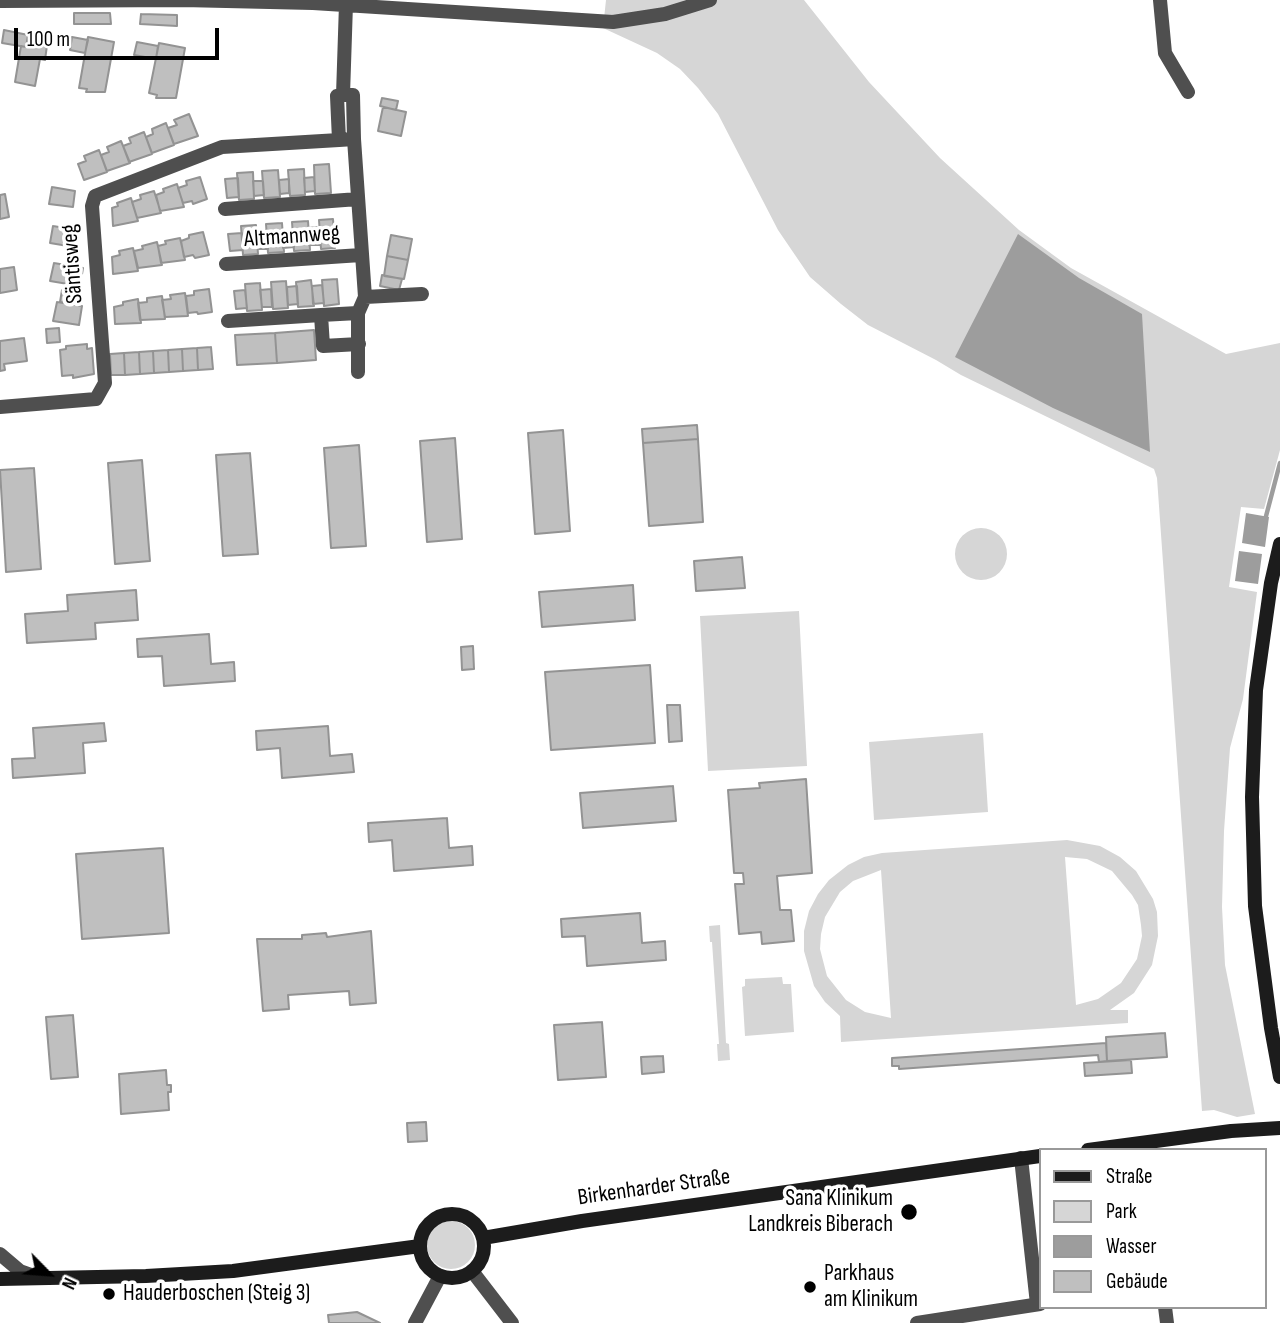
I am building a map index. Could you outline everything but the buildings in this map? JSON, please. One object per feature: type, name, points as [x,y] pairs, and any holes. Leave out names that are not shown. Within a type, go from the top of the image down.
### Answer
[{"type":"main road","points":[[1280,544],[1271,583],[1256,690],[1252,797],[1255,906],[1280,1077]]},
{"type":"main road","points":[[1105,1148],[1280,1128]]},
{"type":"main road","name":"Birkenharder Straße","points":[[483,1238],[596,1219],[1038,1156]]},
{"type":"main road","points":[[462,1215],[479,1228],[483,1238],[482,1256],[472,1271],[457,1278],[440,1276],[425,1264],[420,1246],[426,1227],[441,1216],[462,1215]]},
{"type":"main road","points":[[0,1279],[233,1271],[420,1246]]},
{"type":"street","points":[[0,1],[183,0],[346,4],[613,22],[665,14],[710,0]]},
{"type":"street","points":[[1160,0],[1165,53],[1188,92]]},
{"type":"street","name":"Altmannweg","points":[[343,94],[346,4]]},
{"type":"street","name":"Altmannweg","points":[[339,139],[337,96],[352,95],[365,297],[358,313],[358,372]]},
{"type":"street","points":[[339,139],[354,139]]},
{"type":"street","name":"Säntisweg","points":[[0,407],[96,399],[105,383],[92,206],[95,196],[222,146],[339,139]]},
{"type":"street","name":"Altmannweg","points":[[225,209],[358,199]]},
{"type":"street","name":"Altmannweg","points":[[226,264],[362,255]]},
{"type":"street","points":[[365,297],[422,294]]},
{"type":"street","points":[[228,321],[358,313]]},
{"type":"street","points":[[321,315],[323,346],[359,344]]},
{"type":"street","points":[[1021,1158],[1038,1296]]},
{"type":"street","points":[[0,1255],[20,1271],[42,1278]]},
{"type":"street","points":[[472,1271],[512,1323]]},
{"type":"street","points":[[415,1323],[440,1276]]},
{"type":"street","points":[[917,1323],[1038,1304]]},
{"type":"green space","points":[[606,0],[804,0],[869,82],[940,158],[1019,230],[1071,268],[1226,354],[1280,343],[1280,450],[1264,509],[1241,507],[1229,587],[1257,592],[1243,699],[1230,748],[1222,907],[1225,965],[1255,1114],[1237,1117],[1214,1110],[1202,1111],[1157,478],[1154,469],[961,375],[868,325],[841,304],[810,277],[778,230],[718,114],[698,88],[680,69],[657,53],[603,28]]},
{"type":"green space","points":[[981,528],[991,530],[999,536],[1005,544],[1005,564],[999,572],[991,578],[981,580],[971,578],[963,572],[957,564],[955,554],[957,544],[963,536],[971,530]]},
{"type":"green space","points":[[799,611],[807,766],[708,771],[700,616]]},
{"type":"green space","points":[[983,733],[988,812],[874,820],[869,742]]},
{"type":"green space","points":[[1067,840],[1100,846],[1120,857],[1136,871],[1153,899],[1157,912],[1158,936],[1152,965],[1134,993],[1110,1010],[1128,1010],[1128,1023],[841,1042],[840,1016],[825,1002],[814,986],[804,951],[804,931],[809,911],[829,880],[848,865],[864,857],[882,853]],"holes":[[[1065,857],[1087,859],[1112,871],[1138,905],[1142,936],[1137,959],[1121,983],[1098,999],[1076,1005]],[[881,870],[891,1018],[865,1012],[846,1000],[827,976],[820,949],[825,917],[840,892],[853,881]]]},
{"type":"green space","points":[[720,925],[726,1043],[729,1044],[730,1060],[718,1061],[719,1044],[709,926]]},
{"type":"green space","points":[[782,977],[783,984],[791,984],[794,1032],[745,1036],[742,987],[745,986],[745,979]]},
{"type":"green space","points":[[451,1221],[468,1228],[475,1245],[468,1262],[451,1269],[434,1262],[427,1245],[434,1228]]},
{"type":"water","points":[[1018,234],[1079,278],[1142,314],[1150,452],[1053,408],[955,357]]},
{"type":"water","points":[[1246,513],[1269,517],[1265,547],[1242,543]]},
{"type":"water","points":[[1239,551],[1262,554],[1258,584],[1235,581]]},
{"type":"waterway","points":[[1265,520],[1280,463]]},
{"type":"place","name":"Sana Klinikum Landkreis Biberach","points":[[909,1212]]},
{"type":"place","name":"Parkhaus am Klinikum","points":[[810,1287]]},
{"type":"place","name":"Hauderboschen (Steig 3)","points":[[109,1294]]}]
